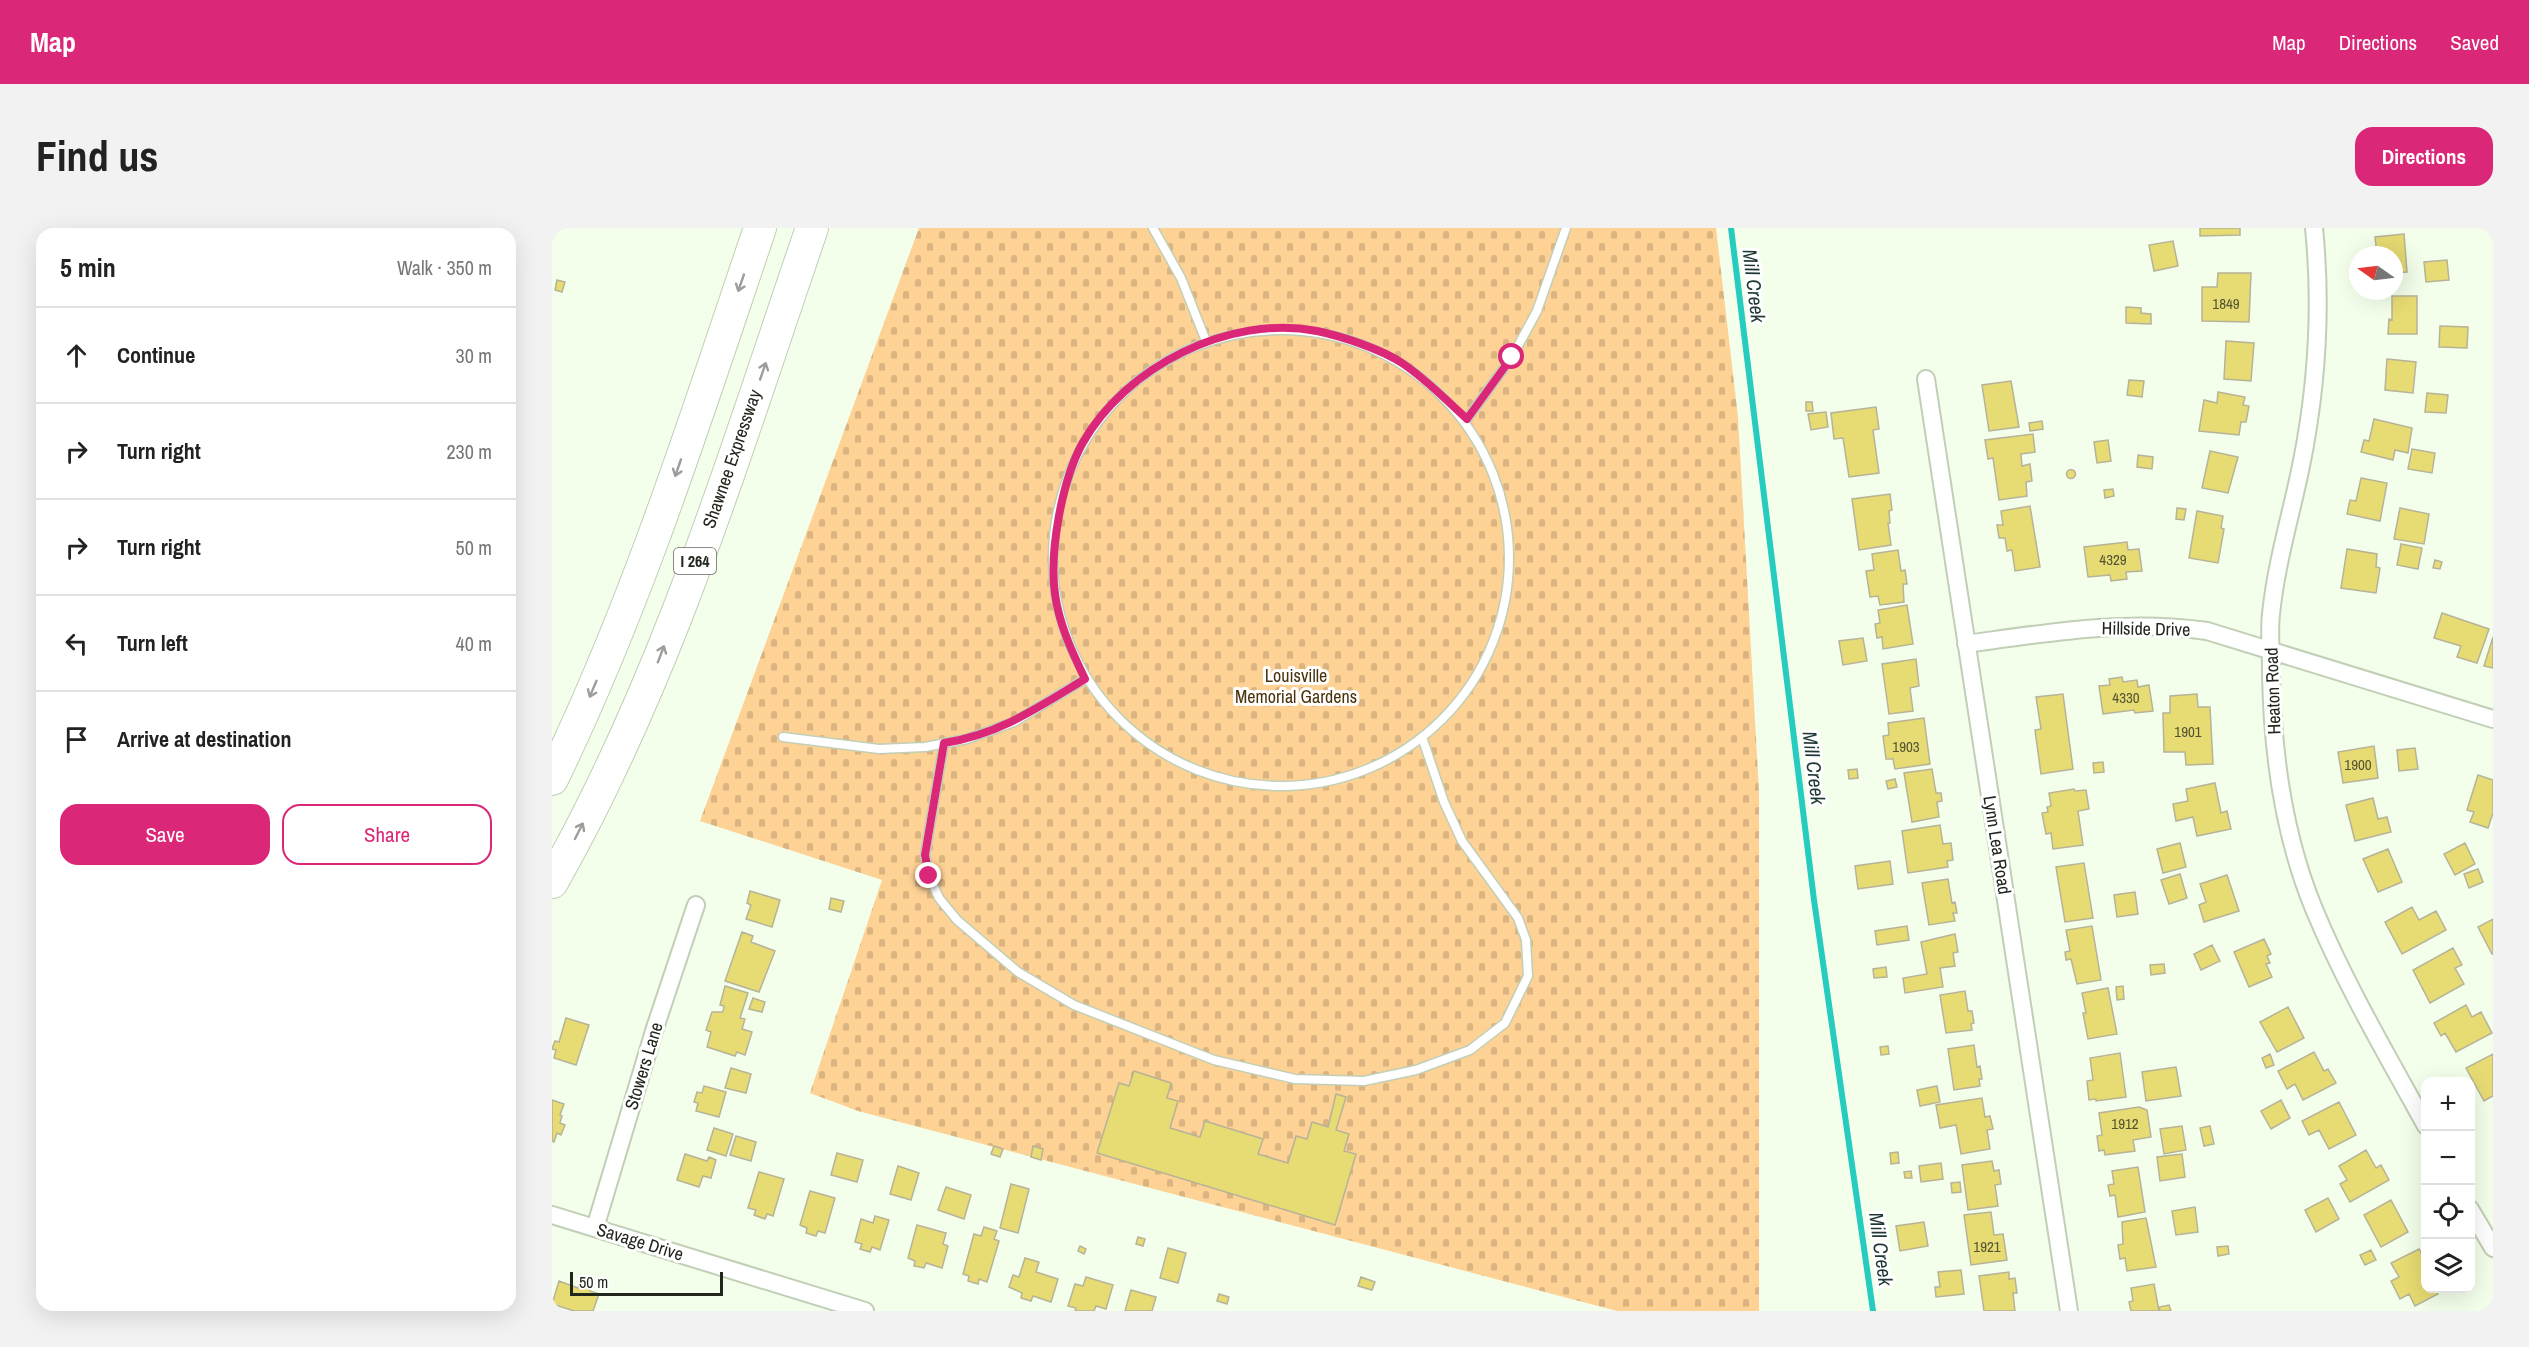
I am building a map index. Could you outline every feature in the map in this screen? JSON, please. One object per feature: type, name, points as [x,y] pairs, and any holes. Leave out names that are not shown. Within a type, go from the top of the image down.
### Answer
[{"type":"highway","name":"I 264","points":[[552,779],[622,621],[659,522],[760,228]]},
{"type":"highway","name":"Shawnee Expressway","points":[[552,882],[609,772],[650,681],[717,503],[812,228]]},
{"type":"street","name":"Heaton Road","points":[[2314,228],[2319,281],[2312,399],[2271,613],[2271,713],[2277,765],[2300,869],[2313,907],[2337,963],[2421,1117]]},
{"type":"street","name":"Lynn Lea Road","points":[[1926,379],[2069,1311]]},
{"type":"street","name":"Hillside Drive","points":[[1966,644],[2058,631],[2128,625],[2171,625],[2207,631],[2493,719]]},
{"type":"street","name":"Stowers Lane","points":[[595,1228],[654,1031],[696,905]]},
{"type":"street","name":"Savage Drive","points":[[552,1215],[865,1311]]},
{"type":"street","points":[[2475,1217],[2493,1248]]},
{"type":"lane","points":[[1153,228],[1181,278],[1206,341]]},
{"type":"lane","points":[[1467,419],[1512,357],[1537,310],[1566,228]]},
{"type":"lane","points":[[1274,328],[1317,331],[1357,343],[1400,362],[1432,386],[1467,419],[1496,481],[1509,536],[1506,591],[1492,644],[1467,689],[1422,737],[1398,754],[1357,775],[1300,788],[1257,787],[1212,777],[1179,763],[1148,746],[1114,716],[1085,679],[1067,640],[1054,594],[1055,538],[1067,481],[1082,444],[1104,412],[1140,380],[1175,355],[1206,341],[1239,332],[1274,328]]},
{"type":"lane","points":[[783,737],[879,749],[967,739],[1014,722],[1085,679]]},
{"type":"lane","points":[[944,743],[925,855],[929,876],[939,898],[957,920],[1001,959],[1018,972],[1074,1005],[1214,1060],[1295,1078],[1364,1081],[1416,1070],[1470,1050],[1505,1023],[1528,976],[1526,940],[1518,918],[1462,841],[1444,802],[1422,737]]},
{"type":"green space","name":"Louisville Memorial Gardens","points":[[919,228],[1716,228],[1738,417],[1759,792],[1759,1311],[1617,1311],[858,1111],[810,1093],[882,880],[700,821]]},
{"type":"building","points":[[2200,228],[2240,228],[2240,235],[2200,236]]},
{"type":"building","points":[[2404,234],[2407,272],[2403,272],[2403,246],[2376,246],[2375,237]]},
{"type":"building","points":[[2173,241],[2178,266],[2154,271],[2149,245]]},
{"type":"building","points":[[2447,260],[2449,280],[2426,282],[2424,262]]},
{"type":"building","points":[[2218,273],[2251,273],[2249,322],[2202,321],[2202,287],[2217,287]]},
{"type":"building","points":[[557,280],[565,282],[562,292],[555,290]]},
{"type":"building","points":[[2403,296],[2417,296],[2417,334],[2388,334],[2389,319],[2392,320],[2392,300],[2403,300]]},
{"type":"building","points":[[2126,307],[2141,308],[2141,313],[2151,314],[2151,324],[2126,323]]},
{"type":"building","points":[[2440,326],[2468,327],[2467,348],[2439,347]]},
{"type":"building","points":[[2226,341],[2254,343],[2251,381],[2224,379]]},
{"type":"building","points":[[2387,359],[2416,362],[2413,393],[2385,390]]},
{"type":"building","points":[[2129,380],[2144,381],[2142,397],[2127,395]]},
{"type":"building","points":[[2011,381],[2019,427],[1989,431],[1982,385]]},
{"type":"building","points":[[2218,392],[2245,397],[2243,405],[2249,406],[2246,422],[2241,422],[2239,435],[2199,431],[2204,400],[2217,403]]},
{"type":"building","points":[[2427,393],[2448,395],[2446,413],[2425,412]]},
{"type":"building","points":[[1806,402],[1812,402],[1813,411],[1806,411]]},
{"type":"building","points":[[1876,407],[1879,429],[1873,430],[1879,473],[1849,477],[1843,438],[1834,439],[1831,413]]},
{"type":"building","points":[[1826,412],[1828,427],[1811,430],[1808,414]]},
{"type":"building","points":[[2374,419],[2412,428],[2408,453],[2395,450],[2393,460],[2361,452],[2364,440],[2369,441]]},
{"type":"building","points":[[2042,421],[2043,429],[2030,431],[2029,423]]},
{"type":"building","points":[[2033,434],[2035,452],[2021,454],[2022,466],[2030,464],[2032,481],[2026,482],[2027,496],[1999,500],[1993,458],[1988,459],[1985,440]]},
{"type":"building","points":[[2108,440],[2111,461],[2097,463],[2094,442]]},
{"type":"building","points":[[2412,449],[2435,453],[2432,473],[2408,469]]},
{"type":"building","points":[[2210,451],[2238,457],[2228,493],[2202,488]]},
{"type":"building","points":[[2138,455],[2153,457],[2152,469],[2137,467]]},
{"type":"building","points":[[2071,470],[2075,474],[2071,478],[2067,474]]},
{"type":"building","points":[[2361,478],[2387,483],[2380,521],[2347,514],[2350,500],[2356,501]]},
{"type":"building","points":[[2113,489],[2114,496],[2105,498],[2104,490]]},
{"type":"building","points":[[1890,494],[1892,510],[1889,511],[1890,523],[1888,523],[1891,545],[1859,550],[1852,499]]},
{"type":"building","points":[[2030,506],[2040,567],[2015,571],[2012,550],[2007,551],[2005,538],[1999,538],[1997,525],[2003,525],[2001,511]]},
{"type":"building","points":[[2177,508],[2186,509],[2184,520],[2176,519]]},
{"type":"building","points":[[2400,508],[2429,514],[2424,544],[2394,539]]},
{"type":"building","points":[[2197,511],[2223,516],[2221,528],[2224,529],[2218,563],[2189,558]]},
{"type":"building","points":[[2127,542],[2128,550],[2139,549],[2142,571],[2126,572],[2127,579],[2111,581],[2110,575],[2088,577],[2084,547]]},
{"type":"building","points":[[2401,544],[2422,548],[2418,569],[2397,565]]},
{"type":"building","points":[[2347,549],[2377,554],[2376,567],[2380,568],[2376,593],[2341,588]]},
{"type":"building","points":[[1898,550],[1901,571],[1905,570],[1907,584],[1903,584],[1904,602],[1880,605],[1878,596],[1870,597],[1866,571],[1874,570],[1872,554]]},
{"type":"building","points":[[2435,560],[2442,562],[2440,569],[2433,568]]},
{"type":"building","points":[[1907,605],[1913,644],[1883,649],[1882,637],[1877,638],[1875,624],[1880,623],[1878,610]]},
{"type":"building","points":[[2442,613],[2489,629],[2477,663],[2457,657],[2461,646],[2434,638]]},
{"type":"building","points":[[2493,637],[2493,668],[2484,666]]},
{"type":"building","points":[[1863,638],[1867,661],[1843,665],[1839,641]]},
{"type":"building","points":[[1916,659],[1919,686],[1910,688],[1913,711],[1889,714],[1882,664]]},
{"type":"building","points":[[2122,677],[2123,682],[2137,680],[2138,687],[2149,685],[2153,711],[2135,713],[2134,710],[2103,714],[2099,686],[2110,685],[2109,679]]},
{"type":"building","points":[[2063,694],[2073,769],[2041,774],[2035,730],[2041,729],[2036,697]]},
{"type":"building","points":[[2197,694],[2198,707],[2210,707],[2213,764],[2186,765],[2185,752],[2164,752],[2163,713],[2170,713],[2170,696]]},
{"type":"building","points":[[1924,718],[1930,764],[1895,769],[1893,759],[1886,759],[1883,736],[1889,735],[1888,723]]},
{"type":"building","points":[[2374,746],[2378,778],[2343,783],[2338,752]]},
{"type":"building","points":[[2415,748],[2418,769],[2399,771],[2397,750]]},
{"type":"building","points":[[2103,762],[2104,772],[2094,773],[2093,763]]},
{"type":"building","points":[[1857,769],[1858,778],[1849,779],[1848,770]]},
{"type":"building","points":[[1932,769],[1936,793],[1941,793],[1942,801],[1937,802],[1939,817],[1912,822],[1904,773]]},
{"type":"building","points":[[2478,775],[2493,780],[2493,813],[2488,828],[2470,822],[2474,812],[2467,810]]},
{"type":"building","points":[[1895,779],[1897,787],[1888,789],[1886,781]]},
{"type":"building","points":[[2215,783],[2221,813],[2227,811],[2231,829],[2197,836],[2193,817],[2176,821],[2173,804],[2188,801],[2186,789]]},
{"type":"building","points":[[2074,789],[2075,791],[2086,790],[2089,809],[2078,811],[2083,845],[2053,849],[2051,833],[2046,834],[2042,813],[2048,812],[2047,807],[2051,806],[2049,793]]},
{"type":"building","points":[[2373,798],[2378,819],[2387,817],[2391,832],[2355,841],[2346,805]]},
{"type":"building","points":[[1940,825],[1943,844],[1951,843],[1953,860],[1947,861],[1948,867],[1908,873],[1902,831]]},
{"type":"building","points":[[2180,843],[2186,867],[2163,873],[2157,849]]},
{"type":"building","points":[[2465,843],[2475,864],[2455,875],[2444,854]]},
{"type":"building","points":[[2388,849],[2402,882],[2378,892],[2363,859]]},
{"type":"building","points":[[1890,861],[1893,884],[1858,889],[1855,866]]},
{"type":"building","points":[[2084,863],[2093,918],[2065,922],[2056,867]]},
{"type":"building","points":[[2478,869],[2483,882],[2469,888],[2464,874]]},
{"type":"building","points":[[2180,874],[2187,898],[2169,904],[2161,880]]},
{"type":"building","points":[[2227,875],[2239,911],[2204,922],[2199,905],[2206,902],[2200,884]]},
{"type":"building","points":[[1948,879],[1952,903],[1955,902],[1957,913],[1953,913],[1955,921],[1929,925],[1922,883]]},
{"type":"building","points":[[750,891],[780,900],[772,927],[746,919],[751,905],[747,903]]},
{"type":"building","points":[[2135,892],[2138,914],[2117,917],[2114,895]]},
{"type":"building","points":[[831,898],[844,901],[841,912],[829,909]]},
{"type":"building","points":[[2412,907],[2419,920],[2436,911],[2446,930],[2402,954],[2385,922]]},
{"type":"building","points":[[2493,919],[2493,954],[2492,954],[2478,927]]},
{"type":"building","points":[[1907,926],[1909,940],[1877,945],[1875,931]]},
{"type":"building","points":[[2092,926],[2101,980],[2077,984],[2071,959],[2066,960],[2065,952],[2070,951],[2066,930]]},
{"type":"building","points":[[742,932],[753,936],[751,942],[775,951],[759,992],[725,981]]},
{"type":"building","points":[[1955,934],[1958,952],[1953,953],[1955,966],[1940,968],[1943,987],[1905,993],[1903,978],[1927,974],[1921,942]]},
{"type":"building","points":[[2264,939],[2271,954],[2267,956],[2270,963],[2266,964],[2272,977],[2249,987],[2234,952]]},
{"type":"building","points":[[2212,945],[2220,961],[2201,970],[2194,954]]},
{"type":"building","points":[[2453,948],[2462,965],[2455,968],[2464,984],[2430,1003],[2413,970]]},
{"type":"building","points":[[2164,964],[2165,973],[2151,975],[2150,965]]},
{"type":"building","points":[[1886,967],[1887,977],[1874,978],[1873,969]]},
{"type":"building","points":[[725,986],[748,993],[740,1018],[745,1019],[742,1029],[752,1032],[745,1055],[737,1052],[735,1056],[707,1047],[711,1032],[706,1030],[712,1012],[723,1012],[724,1006],[720,1005]]},
{"type":"building","points":[[2123,986],[2124,999],[2117,1000],[2116,987]]},
{"type":"building","points":[[2108,988],[2117,1034],[2088,1039],[2082,993]]},
{"type":"building","points":[[1965,991],[1968,1011],[1972,1011],[1974,1023],[1971,1024],[1972,1030],[1946,1033],[1940,995]]},
{"type":"building","points":[[753,998],[765,1002],[762,1012],[749,1009]]},
{"type":"building","points":[[2466,1005],[2472,1017],[2481,1012],[2492,1033],[2456,1052],[2445,1033],[2441,1036],[2434,1023]]},
{"type":"building","points":[[2288,1007],[2304,1038],[2277,1052],[2260,1022]]},
{"type":"building","points":[[566,1018],[589,1025],[576,1065],[554,1058],[556,1050],[552,1049],[555,1041],[559,1042]]},
{"type":"building","points":[[1974,1045],[1977,1067],[1980,1066],[1982,1079],[1979,1079],[1980,1086],[1954,1090],[1948,1049]]},
{"type":"building","points":[[1888,1046],[1889,1054],[1881,1055],[1880,1047]]},
{"type":"building","points":[[2314,1052],[2324,1071],[2328,1069],[2336,1083],[2303,1100],[2295,1084],[2287,1089],[2278,1071]]},
{"type":"building","points":[[2120,1053],[2126,1097],[2089,1100],[2087,1081],[2093,1080],[2090,1058]]},
{"type":"building","points":[[2270,1054],[2274,1065],[2266,1068],[2262,1058]]},
{"type":"building","points":[[2493,1054],[2493,1096],[2484,1101],[2475,1084],[2475,1077],[2471,1077],[2466,1068]]},
{"type":"building","points":[[2176,1067],[2181,1096],[2146,1101],[2142,1072]]},
{"type":"building","points":[[731,1068],[751,1074],[746,1093],[725,1088]]},
{"type":"building","points":[[1134,1071],[1171,1083],[1167,1098],[1178,1101],[1170,1128],[1200,1137],[1205,1121],[1263,1139],[1258,1154],[1288,1163],[1296,1136],[1307,1139],[1312,1122],[1328,1127],[1336,1094],[1346,1097],[1336,1130],[1349,1134],[1344,1151],[1356,1154],[1335,1225],[1097,1153],[1119,1083],[1129,1086]]},
{"type":"building","points":[[704,1086],[726,1092],[719,1117],[696,1111],[698,1103],[694,1102],[697,1092],[702,1093]]},
{"type":"building","points":[[1937,1086],[1940,1102],[1920,1106],[1917,1090]]},
{"type":"building","points":[[1982,1098],[1985,1117],[1990,1116],[1993,1129],[1987,1130],[1990,1149],[1961,1154],[1956,1125],[1940,1128],[1936,1105]]},
{"type":"building","points":[[552,1100],[564,1104],[560,1123],[565,1125],[561,1135],[557,1133],[554,1142],[552,1141]]},
{"type":"building","points":[[2281,1100],[2290,1118],[2271,1129],[2261,1111]]},
{"type":"building","points":[[2339,1102],[2356,1135],[2329,1149],[2319,1130],[2309,1135],[2302,1121]]},
{"type":"building","points":[[2139,1107],[2147,1110],[2151,1137],[2133,1140],[2135,1151],[2105,1155],[2104,1150],[2099,1151],[2097,1136],[2102,1135],[2099,1113]]},
{"type":"building","points":[[2182,1126],[2186,1150],[2164,1154],[2160,1129]]},
{"type":"building","points":[[2210,1126],[2214,1144],[2204,1146],[2200,1128]]},
{"type":"building","points":[[714,1128],[733,1134],[726,1156],[707,1150]]},
{"type":"building","points":[[736,1136],[756,1142],[751,1161],[730,1155]]},
{"type":"building","points":[[994,1146],[1003,1149],[1000,1157],[991,1154]]},
{"type":"building","points":[[1033,1146],[1043,1149],[1041,1160],[1031,1157]]},
{"type":"building","points":[[2366,1150],[2376,1168],[2381,1165],[2389,1180],[2350,1202],[2340,1184],[2347,1180],[2339,1166]]},
{"type":"building","points":[[1898,1152],[1899,1163],[1891,1164],[1890,1153]]},
{"type":"building","points":[[837,1153],[863,1160],[857,1182],[831,1175]]},
{"type":"building","points":[[685,1154],[707,1161],[709,1157],[716,1160],[711,1178],[703,1176],[699,1187],[677,1180]]},
{"type":"building","points":[[2182,1154],[2185,1177],[2160,1181],[2157,1157]]},
{"type":"building","points":[[1992,1161],[1994,1171],[1999,1170],[2001,1184],[1995,1185],[1998,1206],[1968,1210],[1962,1165]]},
{"type":"building","points":[[1941,1163],[1943,1179],[1921,1182],[1919,1166]]},
{"type":"building","points":[[898,1166],[919,1173],[911,1200],[890,1194]]},
{"type":"building","points":[[2138,1167],[2145,1212],[2118,1217],[2115,1195],[2110,1196],[2108,1185],[2114,1184],[2112,1171]]},
{"type":"building","points":[[1911,1171],[1912,1178],[1905,1178],[1904,1172]]},
{"type":"building","points":[[759,1172],[784,1179],[773,1216],[767,1214],[765,1219],[754,1215],[756,1210],[748,1208]]},
{"type":"building","points":[[1960,1182],[1961,1192],[1952,1193],[1951,1183]]},
{"type":"building","points":[[1011,1184],[1029,1189],[1018,1233],[1000,1228]]},
{"type":"building","points":[[946,1187],[971,1195],[964,1219],[938,1210]]},
{"type":"building","points":[[810,1191],[835,1198],[825,1233],[818,1231],[816,1236],[806,1233],[807,1228],[800,1225]]},
{"type":"building","points":[[2328,1198],[2339,1219],[2316,1232],[2305,1210]]},
{"type":"building","points":[[2391,1200],[2408,1232],[2381,1247],[2364,1215]]},
{"type":"building","points":[[2195,1207],[2198,1232],[2176,1235],[2172,1211]]},
{"type":"building","points":[[1991,1212],[1994,1235],[2003,1234],[2007,1260],[1971,1265],[1964,1215]]},
{"type":"building","points":[[875,1216],[889,1220],[880,1250],[872,1247],[870,1252],[860,1249],[862,1244],[855,1242],[861,1219],[873,1223]]},
{"type":"building","points":[[2146,1218],[2156,1267],[2127,1271],[2125,1258],[2120,1259],[2118,1245],[2123,1244],[2122,1222]]},
{"type":"building","points":[[1924,1222],[1928,1246],[1900,1251],[1896,1226]]},
{"type":"building","points":[[917,1225],[946,1233],[943,1244],[948,1246],[942,1268],[926,1263],[924,1268],[914,1266],[915,1261],[908,1258]]},
{"type":"building","points":[[984,1227],[997,1231],[994,1239],[999,1241],[987,1282],[979,1279],[978,1284],[968,1281],[969,1276],[963,1274],[974,1234],[981,1236]]},
{"type":"building","points":[[1138,1237],[1145,1239],[1143,1246],[1136,1244]]},
{"type":"building","points":[[1080,1246],[1086,1249],[1084,1254],[1078,1251]]},
{"type":"building","points":[[2228,1246],[2229,1254],[2218,1256],[2217,1247]]},
{"type":"building","points":[[1168,1248],[1186,1253],[1178,1283],[1160,1278]]},
{"type":"building","points":[[2419,1249],[2421,1252],[2421,1293],[2438,1294],[2415,1306],[2409,1294],[2400,1299],[2391,1281],[2399,1277],[2391,1263]]},
{"type":"building","points":[[2371,1250],[2376,1260],[2365,1265],[2360,1255]]},
{"type":"building","points":[[1025,1258],[1039,1262],[1036,1272],[1058,1279],[1051,1302],[1033,1296],[1031,1301],[1021,1298],[1022,1293],[1009,1287],[1013,1275],[1019,1277]]},
{"type":"building","points":[[1961,1270],[1964,1294],[1936,1297],[1935,1287],[1940,1287],[1938,1272]]},
{"type":"building","points":[[2009,1272],[2009,1279],[2015,1278],[2017,1293],[2013,1293],[2015,1311],[1984,1311],[1979,1276]]},
{"type":"building","points":[[1086,1277],[1113,1285],[1106,1309],[1096,1306],[1094,1311],[1075,1311],[1076,1308],[1068,1306],[1075,1284],[1083,1286]]},
{"type":"building","points":[[1361,1277],[1375,1282],[1372,1290],[1358,1286]]},
{"type":"building","points":[[559,1281],[578,1288],[580,1283],[591,1286],[590,1291],[599,1294],[593,1311],[574,1311],[552,1304]]},
{"type":"building","points":[[2154,1284],[2159,1311],[2131,1311],[2129,1302],[2133,1301],[2131,1288]]},
{"type":"building","points":[[1131,1290],[1156,1297],[1152,1311],[1125,1311]]},
{"type":"building","points":[[1219,1294],[1229,1297],[1227,1304],[1217,1301]]},
{"type":"building","points":[[2169,1305],[2171,1311],[2160,1311],[2159,1307]]},
{"type":"waterway","name":"Mill Creek","points":[[1731,228],[1814,900],[1873,1311]]},
{"type":"route","points":[[929,876],[925,855],[944,743],[967,739],[1014,722],[1085,679],[1067,640],[1054,594],[1055,538],[1067,481],[1082,444],[1104,412],[1140,380],[1175,355],[1212,339],[1239,332],[1274,328],[1317,331],[1357,343],[1400,362],[1432,386],[1467,419],[1512,357]]}]
